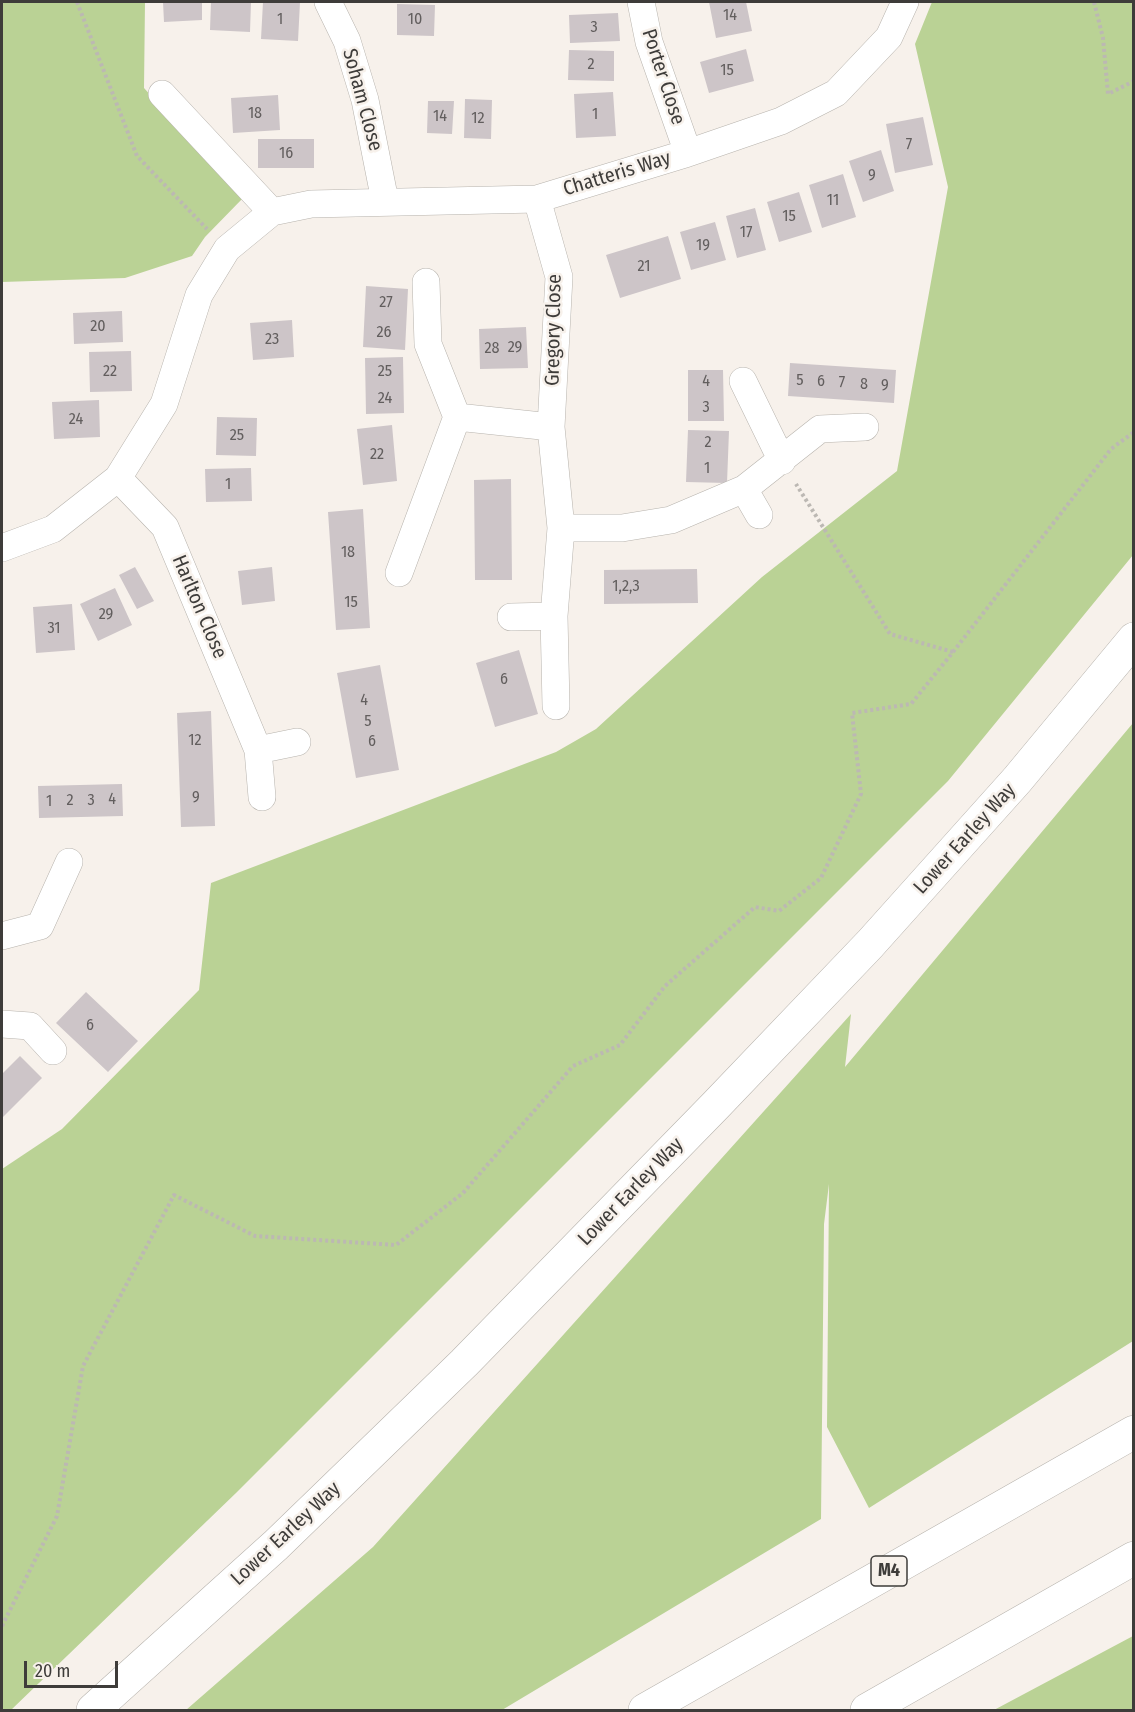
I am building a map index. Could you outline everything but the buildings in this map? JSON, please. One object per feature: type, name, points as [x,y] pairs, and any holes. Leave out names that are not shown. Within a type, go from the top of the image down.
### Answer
[{"type":"main road","name":"Lower Earley Way","points":[[93,1710],[276,1545],[456,1371],[716,1105],[870,944],[994,806],[1134,639]]},
{"type":"main road","name":"M4","points":[[645,1710],[1134,1432]]},
{"type":"main road","points":[[867,1710],[1134,1558]]},
{"type":"street","name":"Soham Close","points":[[328,2],[347,41],[365,100],[385,201]]},
{"type":"street","name":"Porter Close","points":[[641,2],[649,42],[688,153]]},
{"type":"street","name":"Chatteris Way","points":[[2,548],[53,529],[118,478],[164,404],[199,295],[227,249],[272,212],[311,204],[537,199],[688,153],[781,121],[836,93],[889,37],[905,2]]},
{"type":"street","points":[[162,94],[272,212]]},
{"type":"street","name":"Gregory Close","points":[[537,199],[559,277],[551,427],[561,528],[554,616],[556,706]]},
{"type":"street","points":[[399,573],[457,417],[428,344],[426,282]]},
{"type":"street","points":[[743,381],[782,461]]},
{"type":"street","points":[[457,417],[551,427]]},
{"type":"street","points":[[561,528],[622,528],[671,520],[744,489],[820,429],[865,427]]},
{"type":"street","name":"Harlton Close","points":[[118,478],[165,527],[258,750],[262,797]]},
{"type":"street","points":[[744,489],[759,515]]},
{"type":"street","points":[[511,617],[554,616]]},
{"type":"street","points":[[258,750],[297,742]]},
{"type":"street","points":[[2,936],[40,926],[69,862]]},
{"type":"street","points":[[2,1024],[30,1026],[53,1051]]},
{"type":"path","points":[[77,2],[138,156],[227,249]]},
{"type":"path","points":[[1094,2],[1103,38],[1108,94],[1134,81]]},
{"type":"path","points":[[2,1626],[57,1516],[83,1366],[174,1195],[255,1236],[396,1245],[463,1193],[573,1066],[620,1045],[665,986],[755,907],[779,911],[821,878],[861,794],[852,714],[911,704],[1111,449],[1134,432]]},
{"type":"path","points":[[782,461],[890,634],[953,652]]},
{"type":"green space","points":[[2,2],[145,2],[144,88],[243,198],[205,237],[192,256],[125,278],[2,282]]},
{"type":"green space","points":[[932,2],[1133,2],[1133,555],[948,781],[236,1493],[11,1710],[2,1710],[2,1169],[62,1129],[199,990],[211,883],[556,752],[596,729],[762,577],[897,471],[948,187],[915,44]]},
{"type":"green space","points":[[1133,723],[1133,1341],[869,1508],[827,1427],[829,1184],[824,1224],[821,1519],[502,1710],[186,1710],[373,1547],[851,1014],[845,1067]]},
{"type":"green space","points":[[1133,1636],[1133,1710],[994,1710]]}]
